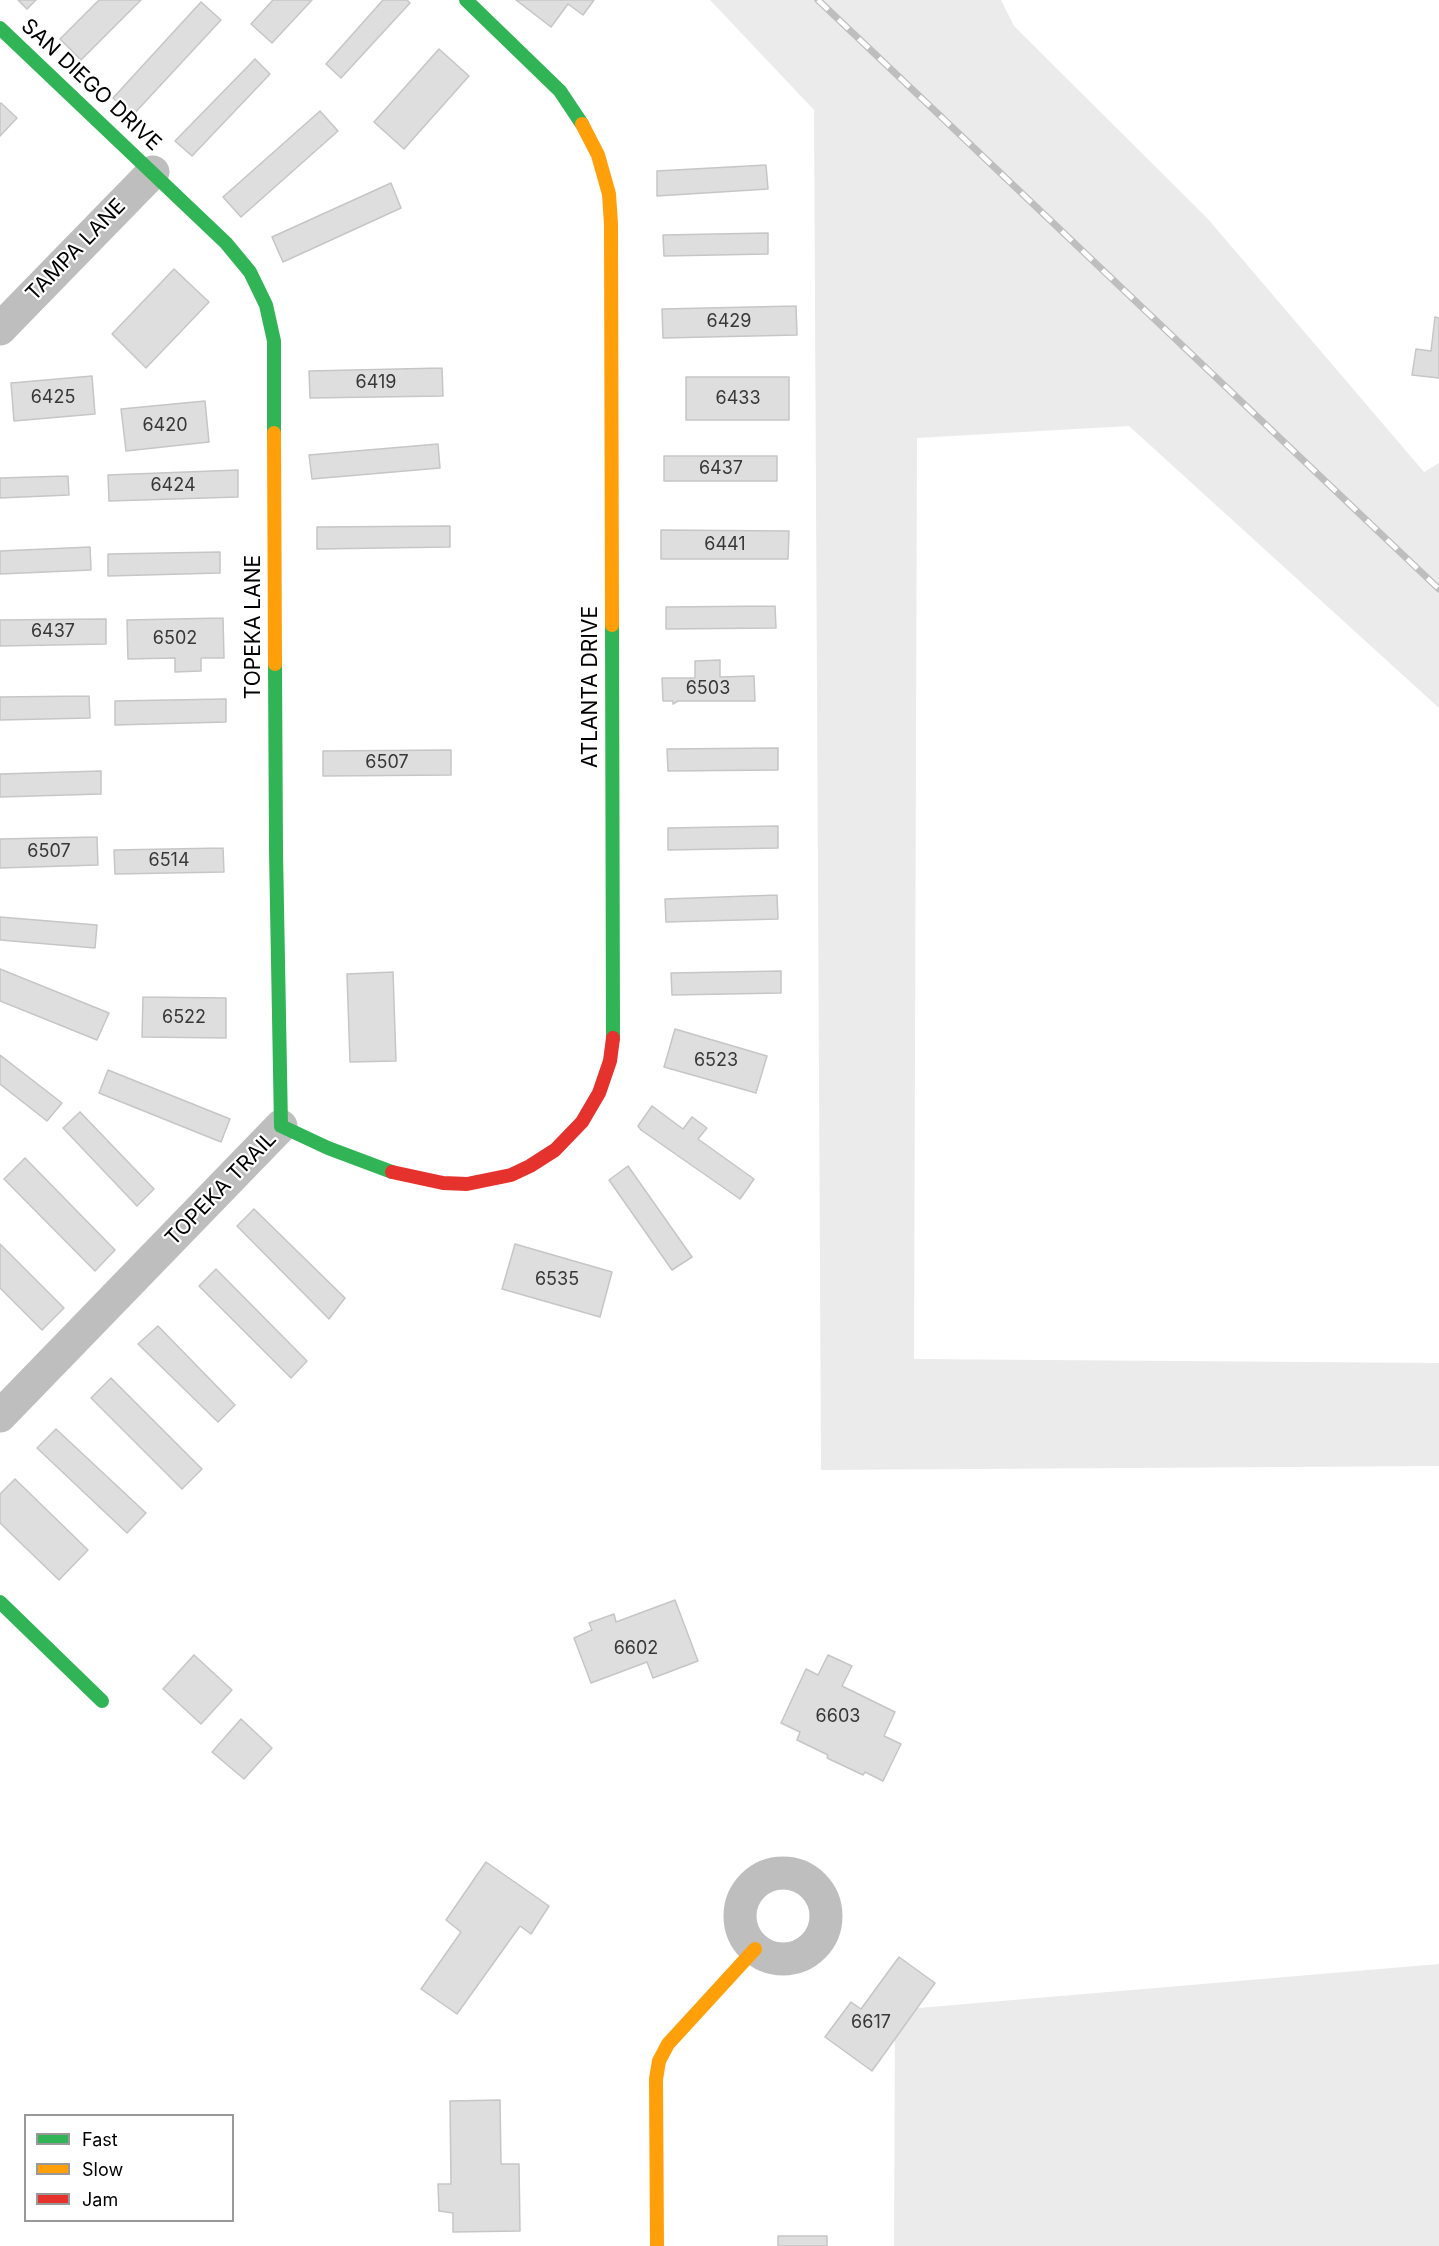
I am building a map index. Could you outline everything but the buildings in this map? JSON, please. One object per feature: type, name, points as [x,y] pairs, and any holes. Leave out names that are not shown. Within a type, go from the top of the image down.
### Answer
[{"type":"street","name":"ATLANTA DRIVE","points":[[466,0],[560,91],[590,137],[598,155],[609,194],[611,224],[613,1044],[599,1093],[582,1122],[546,1156],[500,1179]]},
{"type":"street","name":"SAN DIEGO DRIVE","points":[[0,28],[153,172]]},
{"type":"street","name":"TAMPA LANE","points":[[0,328],[153,172]]},
{"type":"street","name":"TOPEKA LANE","points":[[153,172],[226,243],[250,272],[266,305],[274,341],[276,839],[281,1126]]},
{"type":"street","name":"TOPEKA TRAIL","points":[[0,1416],[281,1126],[358,1160],[410,1178],[467,1184],[500,1179]]},
{"type":"street","points":[[0,1602],[102,1701]]},
{"type":"street","points":[[657,2246],[656,2079],[659,2061],[672,2039],[755,1949]]},
{"type":"shaded area","points":[[710,0],[1001,0],[1014,26],[1208,219],[1424,472],[1439,463],[1439,708],[1129,426],[917,438],[914,1359],[1439,1363],[1439,1466],[821,1470],[814,110]]},
{"type":"shaded area","points":[[1439,1964],[1439,2246],[894,2246],[895,2010]]},
{"type":"railway","points":[[818,0],[1439,589]]},
{"type":"traffic: fast","points":[[466,0],[560,91],[582,124]]},
{"type":"traffic: fast","points":[[0,28],[226,243],[250,272],[266,305],[274,341],[274,433]]},
{"type":"traffic: fast","points":[[612,625],[613,1038]]},
{"type":"traffic: fast","points":[[275,664],[281,1126],[328,1148],[392,1172]]},
{"type":"traffic: fast","points":[[0,1602],[102,1701]]},
{"type":"traffic: slow","points":[[582,124],[598,155],[609,194],[611,224],[612,625]]},
{"type":"traffic: slow","points":[[274,433],[275,664]]},
{"type":"traffic: slow","points":[[657,2246],[656,2079],[659,2061],[668,2044],[755,1949]]},
{"type":"traffic: jam","points":[[392,1172],[443,1183],[467,1184],[511,1175],[530,1166],[555,1150],[582,1122],[599,1093],[610,1061],[613,1038]]}]
